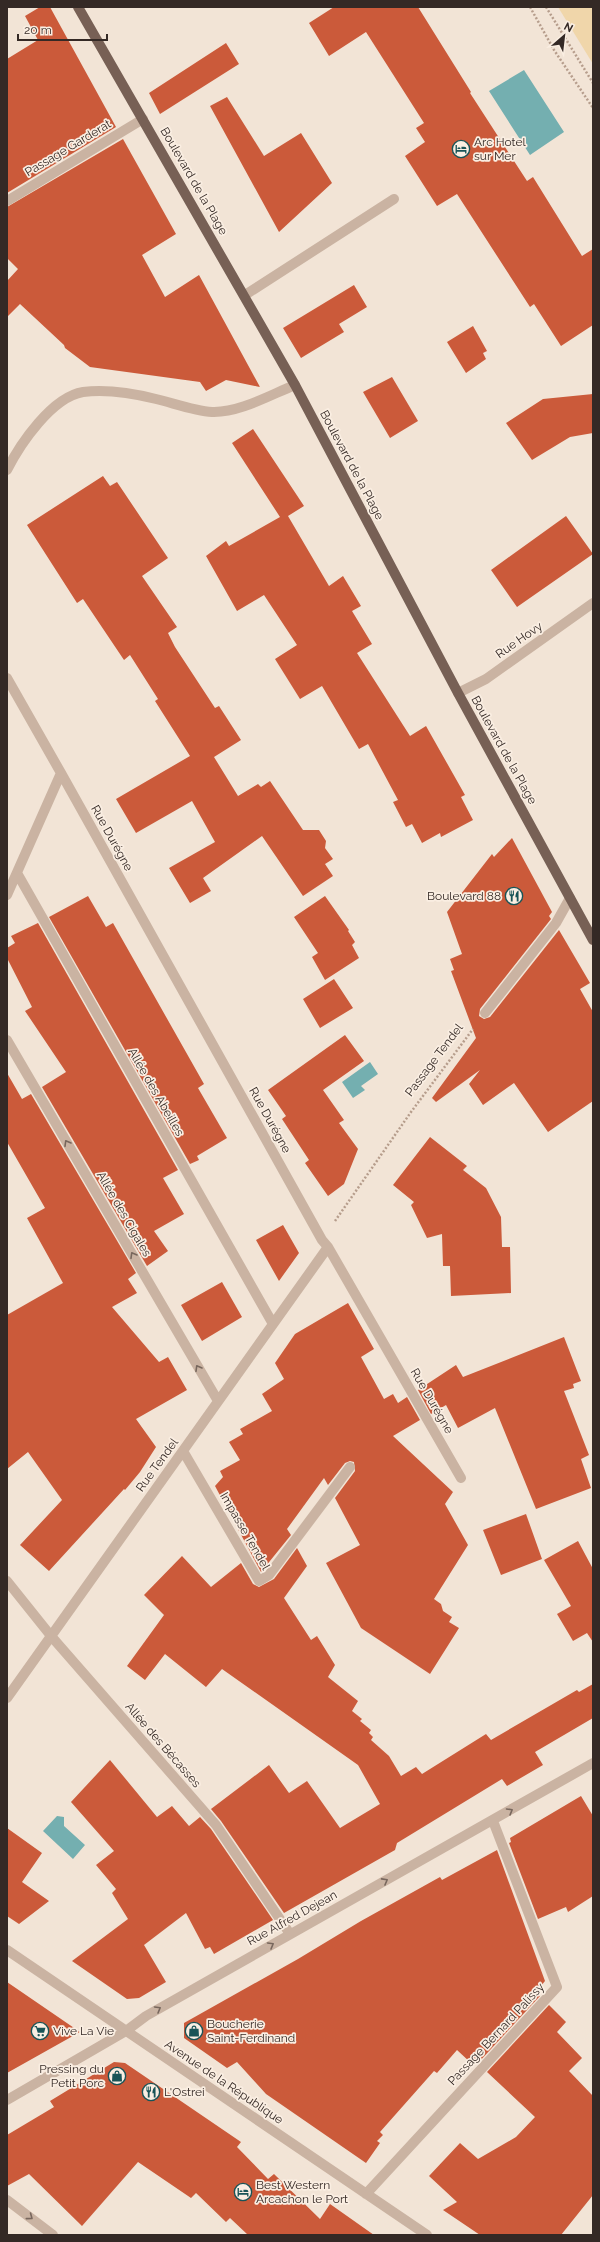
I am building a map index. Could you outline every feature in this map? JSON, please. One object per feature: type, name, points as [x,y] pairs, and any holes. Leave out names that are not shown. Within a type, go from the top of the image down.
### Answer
[{"type":"main road","name":"Boulevard de la Plage","points":[[78,7],[245,295],[295,385],[458,693],[593,940]]},
{"type":"street","name":"Passage Garderat","points":[[7,201],[143,119]]},
{"type":"street","points":[[245,295],[394,199]]},
{"type":"street","points":[[7,470],[14,457],[37,425],[59,403],[82,392],[113,391],[140,395],[211,412],[230,410],[295,385]]},
{"type":"street","name":"Rue Hovy","points":[[458,693],[486,679],[593,603]]},
{"type":"street","name":"Rue Durégne","points":[[7,678],[325,1243],[461,1478]]},
{"type":"street","points":[[7,895],[61,773]]},
{"type":"street","name":"Allée des Abeilles","points":[[17,873],[273,1324]]},
{"type":"street","points":[[485,1013],[556,923],[570,898]]},
{"type":"street","name":"Allée des Cigales","points":[[7,1040],[218,1401]]},
{"type":"street","name":"Rue Tendel","points":[[7,1698],[273,1324],[325,1243]]},
{"type":"street","name":"Impasse Tendel","points":[[183,1451],[259,1581],[268,1575],[350,1467]]},
{"type":"street","name":"Allée des Bécasses","points":[[7,1581],[51,1636],[216,1825],[290,1934]]},
{"type":"street","name":"Rue Alfred Dejean","points":[[7,2100],[126,2031],[146,2016],[493,1821],[593,1763]]},
{"type":"street","name":"Passage Bernard Palissy","points":[[366,2194],[557,1987],[493,1821]]},
{"type":"street","name":"Avenue de la République","points":[[7,1950],[428,2235]]},
{"type":"street","points":[[7,2200],[53,2235]]},
{"type":"path","points":[[530,7],[554,50],[593,108]]},
{"type":"path","points":[[546,7],[593,83]]},
{"type":"path","name":"Passage Tendel","points":[[325,1243],[411,1112],[485,1013]]},
{"type":"sand","points":[[558,7],[593,7],[593,64]]},
{"type":"water","points":[[524,70],[564,132],[530,155],[489,91]]},
{"type":"water","points":[[370,1062],[378,1074],[361,1086],[365,1090],[353,1098],[342,1082]]},
{"type":"water","points":[[57,1816],[64,1817],[64,1826],[85,1845],[73,1859],[43,1831]]},
{"type":"building","points":[[40,7],[50,7],[116,127],[7,193],[7,59],[38,40],[25,16]]},
{"type":"building","points":[[334,7],[418,7],[471,92],[470,93],[527,181],[533,177],[582,256],[593,249],[593,325],[561,346],[534,304],[530,307],[457,194],[437,206],[405,156],[425,142],[416,128],[424,123],[366,32],[329,56],[309,23]]},
{"type":"building","points":[[226,43],[239,64],[160,114],[149,93]]},
{"type":"building","points":[[227,97],[264,156],[301,133],[332,183],[279,232],[210,106]]},
{"type":"building","points":[[123,139],[176,234],[142,255],[165,297],[199,275],[260,387],[226,380],[206,391],[200,382],[90,367],[65,348],[64,345],[20,304],[7,317],[7,281],[18,269],[7,258],[7,207]]},
{"type":"building","points":[[354,285],[367,307],[339,324],[344,332],[301,358],[283,328]]},
{"type":"building","points":[[473,326],[487,351],[483,353],[486,359],[466,373],[447,342]]},
{"type":"building","points":[[392,377],[418,421],[390,438],[363,392]]},
{"type":"building","points":[[593,394],[593,433],[570,437],[532,460],[506,423],[543,399]]},
{"type":"building","points":[[253,429],[304,506],[288,516],[329,586],[343,576],[361,606],[352,611],[372,644],[357,653],[410,736],[426,726],[465,795],[461,797],[473,820],[441,837],[440,833],[422,843],[412,824],[406,827],[393,802],[398,800],[368,744],[359,749],[322,686],[300,699],[275,659],[297,645],[264,595],[237,611],[206,556],[226,541],[229,546],[280,517],[232,443]]},
{"type":"building","points":[[103,476],[110,486],[117,482],[168,558],[142,576],[177,627],[168,633],[175,647],[215,708],[219,706],[241,740],[214,757],[238,796],[258,784],[261,787],[270,781],[303,830],[319,830],[326,841],[325,848],[333,859],[325,864],[333,876],[303,896],[262,836],[203,878],[211,891],[190,903],[169,868],[215,842],[192,801],[136,833],[116,799],[190,756],[155,701],[158,699],[130,655],[124,660],[83,599],[77,603],[27,525]]},
{"type":"building","points":[[566,516],[593,554],[517,607],[491,570]]},
{"type":"building","points":[[512,838],[552,912],[549,916],[551,919],[480,1009],[479,1016],[484,1019],[490,1017],[559,930],[590,983],[580,989],[593,1012],[593,1101],[548,1132],[514,1083],[483,1105],[469,1084],[480,1070],[436,1102],[432,1098],[476,1038],[451,971],[454,970],[450,959],[462,954],[447,912],[492,854],[494,857]]},
{"type":"building","points":[[88,896],[106,927],[113,923],[204,1084],[198,1088],[227,1138],[197,1156],[199,1160],[190,1164],[49,917]]},
{"type":"building","points":[[325,896],[349,930],[348,931],[355,942],[352,945],[359,958],[325,980],[312,957],[318,953],[294,917]]},
{"type":"building","points":[[38,923],[178,1170],[163,1178],[184,1214],[154,1231],[168,1251],[147,1266],[42,1087],[66,1072],[25,1011],[32,1007],[7,958],[7,948],[15,943],[11,936]]},
{"type":"building","points":[[334,979],[353,1008],[320,1028],[303,999]]},
{"type":"building","points":[[345,1035],[364,1061],[323,1090],[344,1120],[339,1123],[358,1149],[344,1184],[328,1196],[305,1163],[309,1160],[282,1119],[286,1116],[268,1090]]},
{"type":"building","points":[[7,1073],[22,1099],[31,1094],[136,1273],[128,1279],[137,1293],[112,1307],[159,1362],[168,1357],[187,1390],[136,1419],[156,1447],[140,1472],[125,1490],[124,1489],[49,1571],[20,1545],[62,1500],[28,1452],[7,1469],[7,1315],[63,1283],[27,1218],[45,1208],[7,1142]]},
{"type":"building","points":[[430,1137],[467,1166],[463,1170],[486,1188],[501,1217],[502,1247],[510,1247],[511,1293],[451,1296],[450,1266],[443,1266],[442,1234],[427,1238],[411,1205],[414,1202],[393,1185]]},
{"type":"building","points":[[283,1225],[299,1253],[279,1281],[256,1240]]},
{"type":"building","points":[[222,1282],[242,1317],[202,1341],[181,1305]]},
{"type":"building","points":[[348,1303],[374,1349],[361,1357],[384,1399],[393,1394],[398,1403],[407,1397],[420,1420],[393,1436],[453,1492],[445,1504],[468,1545],[434,1599],[441,1604],[443,1611],[452,1617],[449,1622],[459,1628],[430,1674],[361,1628],[326,1563],[360,1545],[335,1498],[355,1471],[354,1462],[350,1461],[345,1463],[328,1485],[324,1478],[287,1529],[291,1535],[261,1572],[215,1486],[223,1477],[220,1471],[240,1460],[229,1442],[243,1434],[240,1429],[272,1411],[262,1394],[284,1379],[275,1363],[295,1334]]},
{"type":"building","points":[[564,1337],[581,1381],[573,1384],[574,1388],[564,1391],[589,1455],[581,1459],[591,1488],[536,1509],[495,1408],[458,1428],[446,1405],[431,1414],[418,1390],[456,1365],[463,1377]]},
{"type":"building","points":[[526,1514],[542,1559],[501,1575],[483,1530]]},
{"type":"building","points":[[578,1541],[593,1569],[593,1642],[587,1633],[573,1641],[557,1614],[571,1606],[544,1560]]},
{"type":"building","points":[[297,1548],[307,1566],[284,1598],[311,1640],[317,1636],[335,1665],[328,1677],[358,1701],[352,1711],[362,1719],[360,1721],[371,1730],[369,1733],[373,1737],[371,1740],[389,1756],[401,1776],[416,1767],[422,1774],[486,1734],[491,1740],[577,1690],[579,1692],[593,1684],[593,1718],[535,1752],[543,1765],[507,1786],[502,1779],[397,1843],[395,1850],[284,1913],[221,1821],[211,1809],[269,1765],[289,1793],[307,1781],[340,1828],[380,1804],[358,1765],[222,1669],[206,1687],[165,1654],[145,1680],[127,1666],[164,1615],[144,1595],[182,1556],[211,1587],[241,1563],[253,1584],[259,1587],[274,1579]]},
{"type":"building","points":[[110,1760],[157,1817],[172,1806],[189,1826],[200,1817],[211,1829],[273,1920],[214,1954],[210,1947],[205,1949],[186,1913],[144,1945],[166,1982],[139,1998],[127,1999],[72,1961],[128,1919],[112,1893],[116,1889],[96,1865],[114,1851],[71,1802]]},
{"type":"building","points":[[581,1796],[593,1816],[593,1896],[568,1912],[566,1907],[538,1919],[509,1843],[511,1842],[510,1838]]},
{"type":"building","points":[[7,1828],[42,1853],[22,1882],[49,1901],[19,1924],[7,1916]]},
{"type":"building","points":[[497,1850],[545,1981],[536,1992],[540,1996],[478,2063],[474,2060],[471,2063],[457,2050],[437,2073],[434,2071],[380,2132],[383,2135],[377,2141],[380,2143],[366,2163],[266,2094],[237,2062],[227,2068],[184,2038],[184,2023],[440,1877],[442,1880]]},
{"type":"building","name":"Vive La Vie","points":[[7,1982],[80,2032],[7,2073]]},
{"type":"building","points":[[549,2005],[566,2022],[557,2032],[582,2058],[569,2071],[593,2096],[593,2195],[561,2235],[480,2235],[443,2210],[457,2202],[429,2176],[460,2143],[478,2159],[516,2137],[535,2117],[487,2072]]},
{"type":"building","points":[[114,2062],[125,2063],[241,2142],[237,2147],[268,2179],[274,2174],[320,2219],[330,2204],[374,2235],[248,2235],[230,2218],[226,2222],[196,2193],[191,2198],[138,2162],[82,2226],[29,2174],[7,2186],[7,2135],[54,2107],[50,2101]]},
{"type":"place","name":"Arc Hotel sur Mer","points":[[461,149]]},
{"type":"place","name":"Boulevard 88","points":[[514,896]]},
{"type":"place","name":"Vive La Vie","points":[[40,2031]]},
{"type":"place","name":"Boucherie Saint-Ferdinand","points":[[194,2031]]},
{"type":"place","name":"Pressing du Petit Porc","points":[[117,2076]]},
{"type":"place","name":"L'Ostrei","points":[[151,2092]]},
{"type":"place","name":"Best Western Arcachon le Port","points":[[243,2192]]}]
